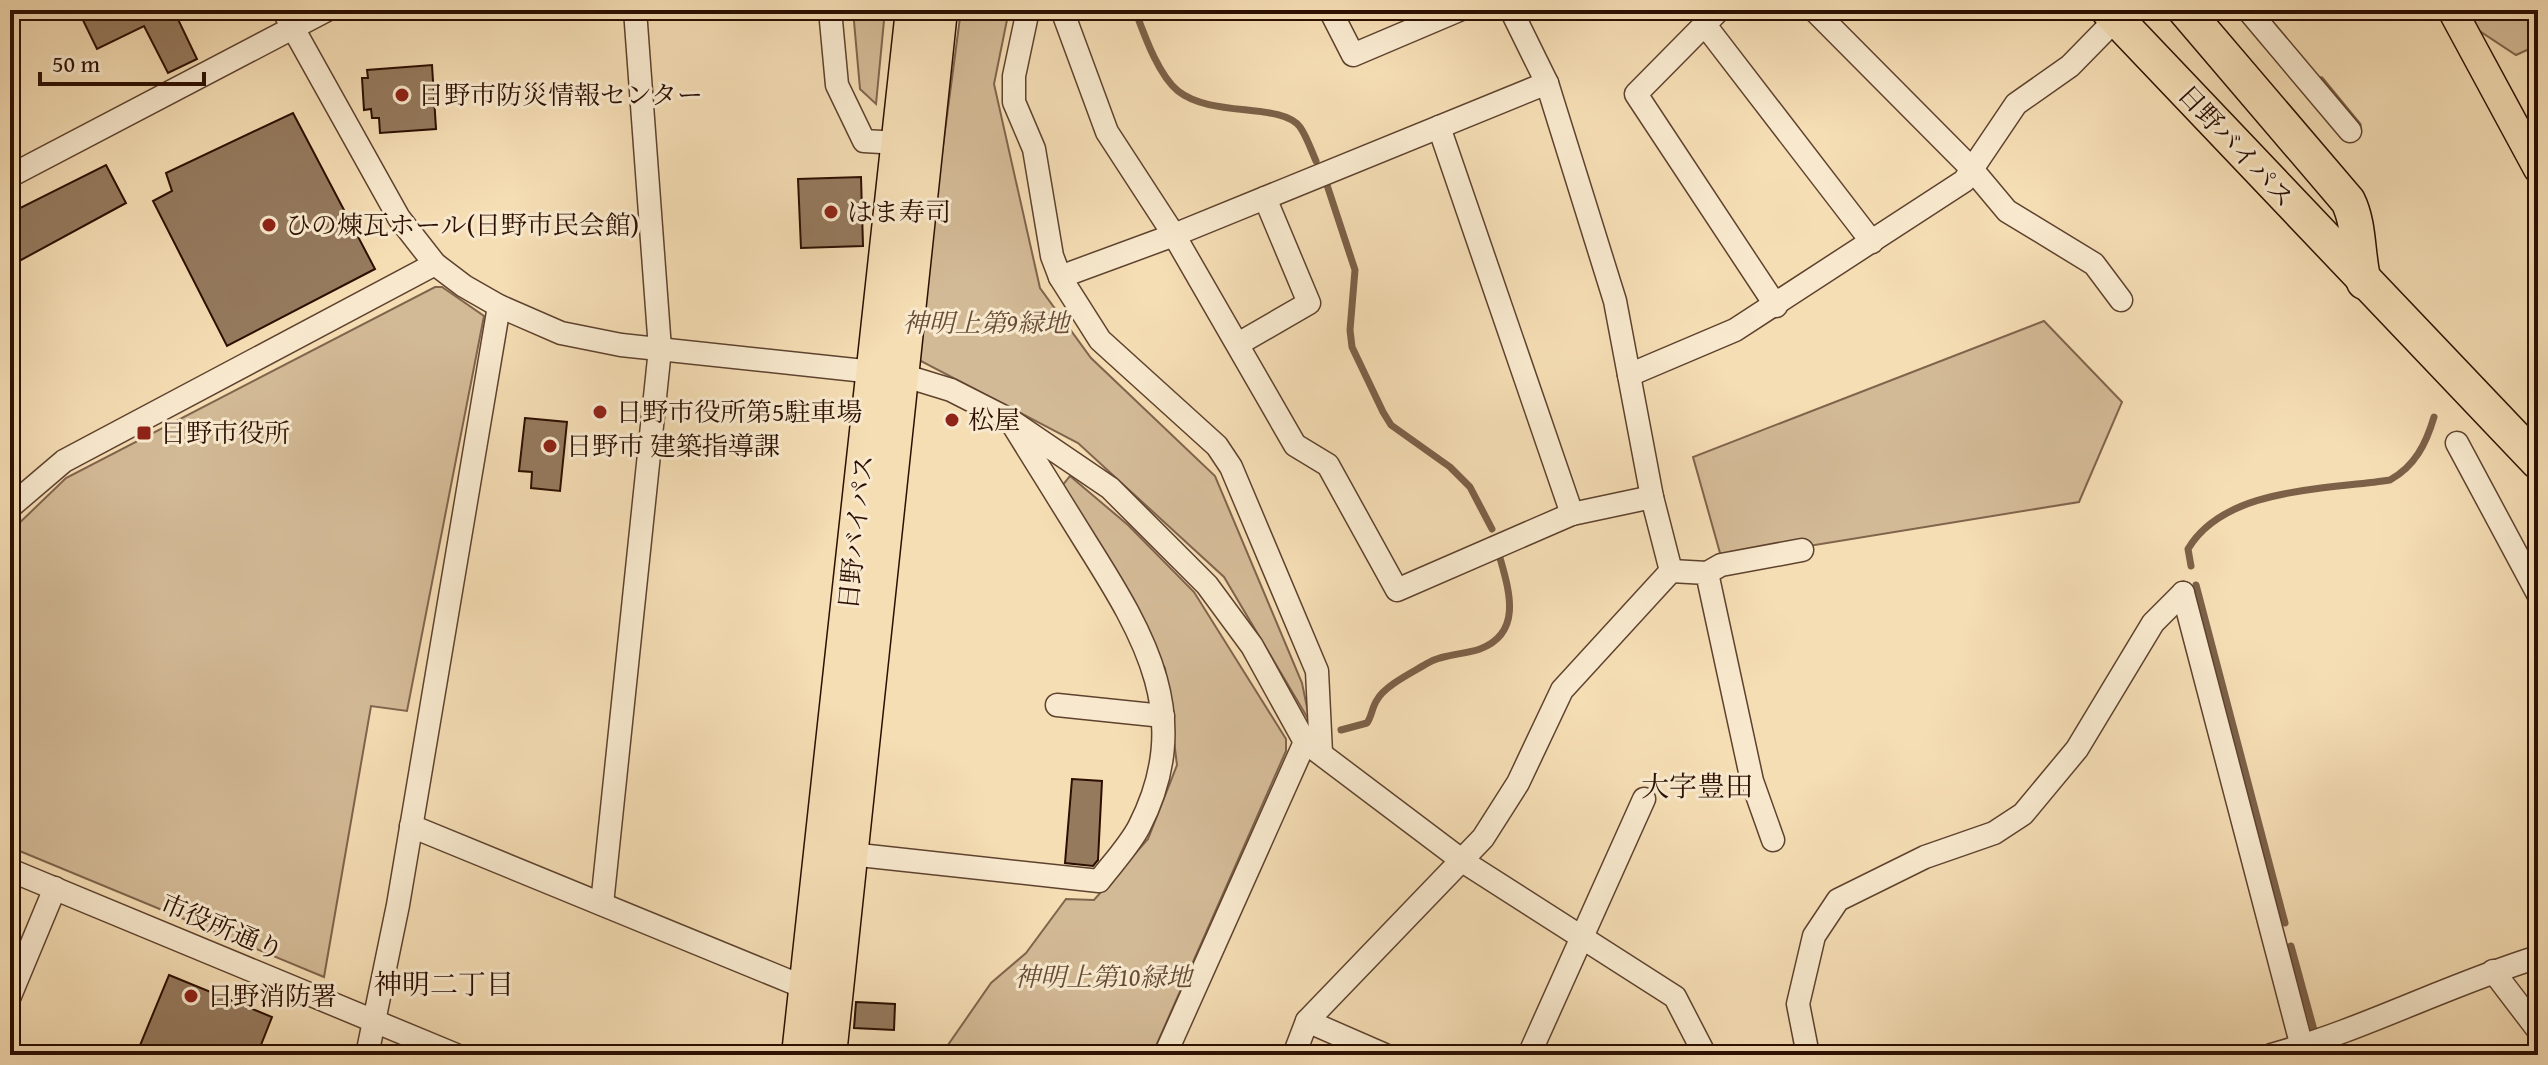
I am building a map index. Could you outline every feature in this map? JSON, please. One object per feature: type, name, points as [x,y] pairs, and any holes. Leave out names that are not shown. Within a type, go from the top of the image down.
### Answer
[{"type":"highway","name":"日野バイパス","points":[[829,1055],[850,854],[888,373],[899,143],[913,10]]},
{"type":"highway","name":"日野バイパス","points":[[799,1055],[888,373],[940,10]]},
{"type":"highway","name":"日野バイパス","points":[[2185,10],[2348,201],[2356,224],[2357,258],[2364,282]]},
{"type":"highway","name":"日野バイパス","points":[[2112,14],[2538,462]]},
{"type":"main road","points":[[2452,10],[2538,169]]},
{"type":"street","points":[[10,176],[288,19],[327,10]]},
{"type":"street","points":[[602,904],[660,349],[635,10]]},
{"type":"street","points":[[830,10],[837,85],[864,141],[899,143]]},
{"type":"street","points":[[1028,10],[1014,76],[1014,102],[1034,149],[1052,256],[1060,277],[1100,340],[1217,446],[1231,467],[1317,671],[1313,747],[1165,1055]]},
{"type":"street","points":[[1062,10],[1107,132],[1174,235],[1295,445],[1328,465],[1397,590],[1572,514],[1652,497]]},
{"type":"street","points":[[1330,10],[1353,55],[1459,10]]},
{"type":"street","points":[[1511,10],[1547,83],[1615,301],[1652,497],[1671,571]]},
{"type":"street","points":[[1814,10],[1971,168],[2007,211],[2094,264],[2121,300]]},
{"type":"street","points":[[2248,10],[2350,131]]},
{"type":"street","points":[[1629,375],[1735,330],[1964,181],[2016,104],[2070,66],[2112,14]]},
{"type":"street","points":[[1776,306],[1636,94],[1712,18],[1872,242]]},
{"type":"street","points":[[288,19],[386,198],[435,264],[499,306],[561,333],[660,349],[888,373],[951,390],[1010,420],[1110,488],[1207,585],[1252,646],[1313,747],[1464,862],[1675,997],[1705,1055]]},
{"type":"street","points":[[1060,277],[1174,235],[1547,83]]},
{"type":"street","points":[[1439,127],[1572,514]]},
{"type":"street","points":[[1238,344],[1309,303],[1265,198]]},
{"type":"street","points":[[10,507],[64,461],[435,264]]},
{"type":"street","points":[[367,1055],[377,1022],[499,306]]},
{"type":"street","points":[[850,854],[1099,881],[1139,827],[1161,763],[1163,716],[1150,653],[1112,583],[1010,420]]},
{"type":"street","points":[[2457,443],[2538,594]]},
{"type":"street","points":[[1671,571],[1707,573],[1721,565],[1802,550]]},
{"type":"street","points":[[1294,1055],[1307,1021],[1464,862],[1518,783],[1562,690],[1671,571]]},
{"type":"street","points":[[1707,573],[1752,781],[1773,840]]},
{"type":"street","points":[[1808,1055],[1798,1004],[1814,936],[1838,900],[1925,857],[1994,833],[2023,814],[2077,749],[2153,623],[2183,593],[2302,1047]]},
{"type":"street","points":[[1057,705],[1163,716]]},
{"type":"street","points":[[1529,1055],[1644,799]]},
{"type":"street","points":[[411,826],[806,988]]},
{"type":"street","name":"市役所通り","points":[[10,870],[456,1055]]},
{"type":"street","points":[[10,996],[55,888]]},
{"type":"street","points":[[2271,1055],[2302,1047],[2330,1046],[2493,971],[2538,957]]},
{"type":"street","points":[[2493,971],[2538,1030]]},
{"type":"street","points":[[1307,1021],[1385,1055]]},
{"type":"green space","points":[[853,10],[885,10],[876,104],[860,89]]},
{"type":"green space","name":"神明上第9緑地","points":[[961,10],[1009,10],[994,84],[1040,288],[1091,358],[1215,476],[1302,683],[1310,722],[1224,577],[1078,443],[915,358]]},
{"type":"green space","points":[[2462,10],[2538,10],[2538,45],[2516,55],[2469,24]]},
{"type":"green space","points":[[435,287],[442,287],[484,316],[407,711],[371,706],[324,977],[10,847],[10,532],[66,478]]},
{"type":"green space","points":[[2044,321],[2122,402],[2079,502],[1722,560],[1693,457]]},
{"type":"green space","name":"神明上第10緑地","points":[[1070,476],[1128,525],[1194,592],[1286,739],[1286,751],[1152,1055],[941,1055],[991,983],[1026,953],[1066,899],[1094,900],[1148,839],[1177,765],[1165,668],[1058,491]]},
{"type":"building","points":[[78,10],[176,10],[197,59],[168,73],[144,26],[97,49]]},
{"type":"building","name":"日野市防災情報センター","points":[[432,65],[436,129],[380,133],[379,118],[372,118],[371,109],[364,110],[362,78],[368,78],[367,70]]},
{"type":"building","points":[[293,113],[375,269],[227,346],[153,201],[172,191],[166,173]]},
{"type":"building","points":[[106,165],[126,203],[10,266],[10,213]]},
{"type":"building","name":"はま寿司","points":[[861,177],[863,246],[801,248],[798,179]]},
{"type":"building","name":"日野市 建築指導課","points":[[525,418],[567,422],[560,491],[531,488],[532,472],[519,471]]},
{"type":"building","points":[[1072,779],[1102,781],[1098,860],[1093,866],[1065,863]]},
{"type":"building","name":"日野消防署","points":[[169,975],[272,1017],[257,1055],[136,1055]]},
{"type":"building","points":[[856,1002],[895,1004],[894,1030],[854,1028]]},
{"type":"waterway","points":[[1135,10],[1158,65],[1178,91],[1209,104],[1291,119],[1300,127],[1316,161]]},
{"type":"waterway","points":[[2321,80],[2358,125]]},
{"type":"waterway","points":[[1327,185],[1355,270],[1350,330],[1352,347],[1383,412],[1391,425],[1450,467],[1470,487],[1492,529]]},
{"type":"waterway","points":[[2191,566],[2188,549],[2205,529],[2226,513],[2278,495],[2390,480],[2406,468],[2418,453],[2434,417]]},
{"type":"waterway","points":[[1341,730],[1367,723],[1381,695],[1407,675],[1439,658],[1480,649],[1503,633],[1510,610],[1500,558]]},
{"type":"waterway","points":[[2196,585],[2285,923]]},
{"type":"waterway","points":[[2291,946],[2314,1030]]},
{"type":"place","name":"日野市防災情報センター","points":[[402,95]]},
{"type":"place","name":"はま寿司","points":[[831,212]]},
{"type":"place","name":"ひの煉瓦ホール(日野市民会館)","points":[[269,225]]},
{"type":"place","name":"日野市役所第5駐車場","points":[[600,412]]},
{"type":"place","name":"松屋","points":[[952,420]]},
{"type":"place","name":"日野市役所","points":[[144,433]]},
{"type":"place","name":"日野市 建築指導課","points":[[550,446]]},
{"type":"place","name":"日野消防署","points":[[191,996]]},
{"type":"district","name":"大字豊田","points":[[1697,786]]},
{"type":"district","name":"神明二丁目","points":[[444,984]]}]
